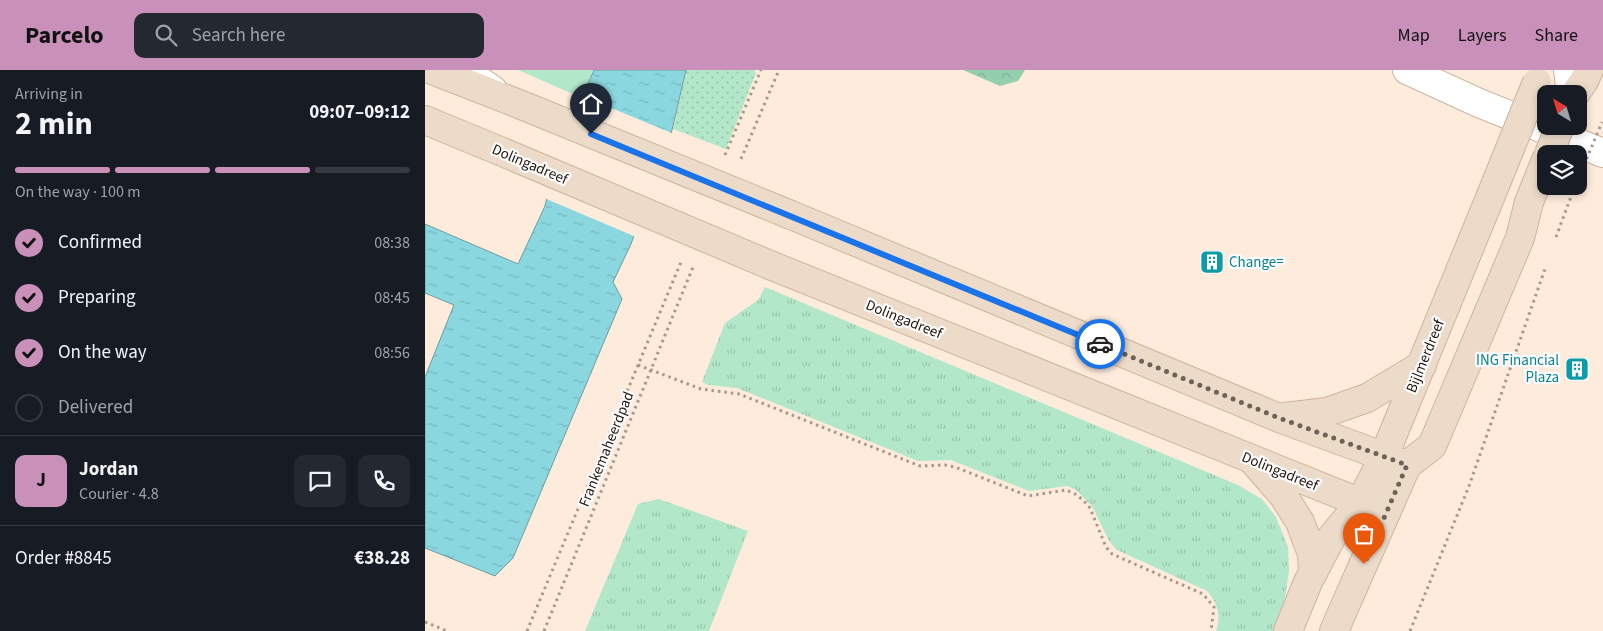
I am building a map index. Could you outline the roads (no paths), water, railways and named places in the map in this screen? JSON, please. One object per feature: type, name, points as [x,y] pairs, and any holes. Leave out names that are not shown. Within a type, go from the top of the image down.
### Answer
[{"type":"main road","points":[[432,70],[791,215],[1279,418],[1395,461]]},
{"type":"main road","points":[[1581,85],[1589,70]]},
{"type":"main road","name":"Bijlmerdreef","points":[[1334,631],[1386,513],[1395,461],[1422,365],[1539,74]]},
{"type":"main road","name":"Dolingadreef","points":[[425,120],[771,265],[1386,513]]},
{"type":"main road","name":"Bijlmerdreef","points":[[1288,631],[1313,573],[1331,538],[1395,461],[1432,446],[1520,238],[1529,202],[1537,182]]},
{"type":"main road","points":[[1279,418],[1327,412],[1367,398],[1422,365]]},
{"type":"main road","points":[[1252,460],[1283,495],[1300,522],[1312,554],[1313,573]]},
{"type":"street","points":[[1407,70],[1479,103],[1603,153]]},
{"type":"street","points":[[1568,70],[1570,85]]},
{"type":"lane","points":[[473,70],[519,104]]},
{"type":"lane","points":[[492,70],[519,104]]},
{"type":"water","points":[[594,70],[686,70],[671,134],[631,244],[613,282],[622,299],[513,558],[495,576],[425,548],[425,377],[454,305],[425,293],[425,224],[518,264],[545,206],[558,151]]},
{"type":"place","name":"Change=","points":[[1212,262]]},
{"type":"place","name":"ING Financial Plaza","points":[[1577,369]]}]
